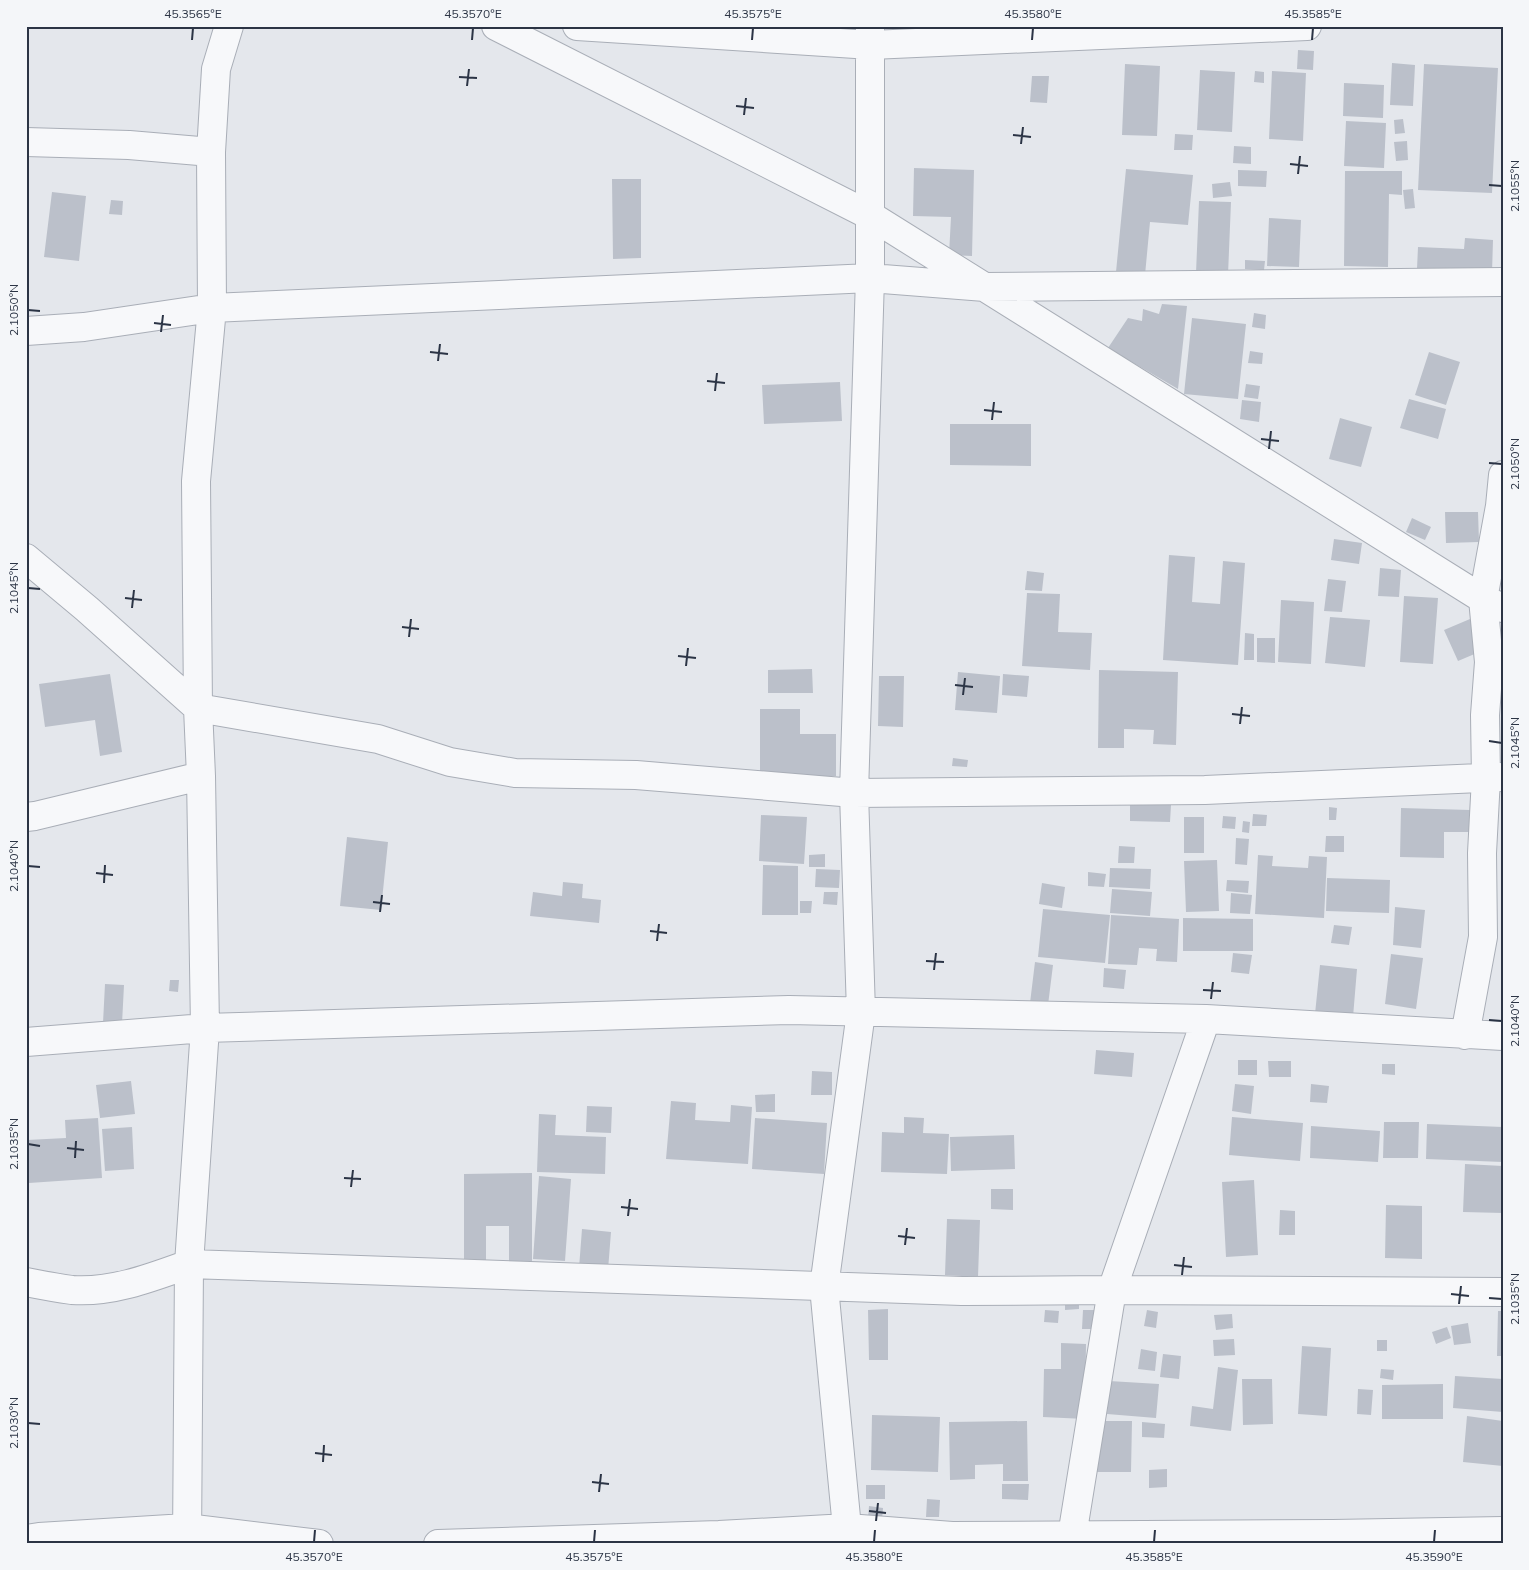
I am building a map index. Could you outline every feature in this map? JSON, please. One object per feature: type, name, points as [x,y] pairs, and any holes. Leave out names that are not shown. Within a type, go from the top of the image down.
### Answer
[{"type":"street","points":[[186,1536],[190,1264],[205,1028],[201,776],[198,708],[196,481],[212,308],[211,152],[216,70],[229,26]]},
{"type":"street","points":[[496,26],[871,216],[1493,604]]},
{"type":"street","points":[[577,26],[871,36],[1307,26]]},
{"type":"street","points":[[846,1536],[824,1286],[861,1012],[854,793],[870,278],[871,36]]},
{"type":"street","points":[[26,142],[129,145],[211,152]]},
{"type":"street","points":[[26,331],[84,327],[212,308],[870,278],[985,287],[1503,282]]},
{"type":"street","points":[[1465,1035],[1482,937],[1482,853],[1495,778],[1485,715],[1503,476]]},
{"type":"street","points":[[26,558],[88,609],[198,708],[378,739],[450,762],[515,773],[636,775],[854,793],[1205,790],[1495,778]]},
{"type":"street","points":[[26,817],[201,776]]},
{"type":"street","points":[[26,1042],[205,1028],[790,1010],[1206,1019],[1503,1036]]},
{"type":"street","points":[[1073,1540],[1112,1290],[1206,1019]]},
{"type":"street","points":[[26,1282],[74,1290],[109,1288],[141,1281],[190,1264],[962,1291],[1503,1292]]},
{"type":"street","points":[[438,1544],[719,1535],[952,1536],[1073,1540],[1503,1531]]},
{"type":"street","points":[[26,1539],[39,1537],[186,1536],[319,1544]]},
{"type":"building","points":[[1298,50],[1314,51],[1313,70],[1297,69]]},
{"type":"building","points":[[1392,63],[1415,65],[1413,106],[1390,105]]},
{"type":"building","points":[[1125,64],[1160,66],[1157,136],[1122,135]]},
{"type":"building","points":[[1424,64],[1498,68],[1492,193],[1418,190]]},
{"type":"building","points":[[1200,70],[1235,72],[1232,132],[1197,130]]},
{"type":"building","points":[[1255,71],[1264,72],[1264,83],[1254,82]]},
{"type":"building","points":[[1272,71],[1306,73],[1303,141],[1269,139]]},
{"type":"building","points":[[1032,76],[1049,76],[1047,103],[1030,102]]},
{"type":"building","points":[[1344,83],[1384,85],[1383,118],[1343,116]]},
{"type":"building","points":[[1403,119],[1405,133],[1395,134],[1394,120]]},
{"type":"building","points":[[1346,121],[1386,123],[1384,168],[1344,166]]},
{"type":"building","points":[[1175,134],[1193,135],[1192,150],[1174,150]]},
{"type":"building","points":[[1407,141],[1408,160],[1396,161],[1394,142]]},
{"type":"building","points":[[1234,146],[1251,147],[1251,164],[1233,163]]},
{"type":"building","points":[[914,168],[974,170],[972,256],[949,255],[951,217],[913,216]]},
{"type":"building","points":[[1126,169],[1193,175],[1188,225],[1150,222],[1145,275],[1116,272]]},
{"type":"building","points":[[1238,170],[1267,171],[1266,187],[1238,186]]},
{"type":"building","points":[[1345,171],[1402,171],[1402,195],[1389,194],[1388,267],[1344,266]]},
{"type":"building","points":[[612,179],[641,179],[641,258],[613,259]]},
{"type":"building","points":[[1230,182],[1232,196],[1213,198],[1212,184]]},
{"type":"building","points":[[1413,189],[1415,208],[1405,209],[1403,190]]},
{"type":"building","points":[[52,192],[86,196],[79,261],[44,257]]},
{"type":"building","points":[[111,200],[123,201],[122,215],[109,214]]},
{"type":"building","points":[[1199,201],[1231,202],[1228,275],[1196,273]]},
{"type":"building","points":[[1269,218],[1301,220],[1299,267],[1267,266]]},
{"type":"building","points":[[1465,238],[1493,240],[1492,273],[1417,269],[1418,247],[1464,249]]},
{"type":"building","points":[[1245,260],[1265,261],[1264,270],[1245,269]]},
{"type":"building","points":[[1162,304],[1187,306],[1178,389],[1108,348],[1128,318],[1142,321],[1143,309],[1159,314]]},
{"type":"building","points":[[1254,313],[1266,315],[1265,329],[1252,327]]},
{"type":"building","points":[[1192,318],[1246,324],[1238,399],[1184,394]]},
{"type":"building","points":[[1250,351],[1263,353],[1262,364],[1248,363]]},
{"type":"building","points":[[1429,352],[1460,362],[1446,405],[1415,395]]},
{"type":"building","points":[[840,382],[842,421],[764,424],[762,385]]},
{"type":"building","points":[[1246,384],[1260,386],[1258,399],[1244,397]]},
{"type":"building","points":[[1409,399],[1446,409],[1438,439],[1400,428]]},
{"type":"building","points":[[1242,400],[1261,402],[1259,422],[1240,419]]},
{"type":"building","points":[[1340,418],[1372,427],[1361,467],[1329,459]]},
{"type":"building","points":[[950,424],[1031,424],[1031,466],[950,465]]},
{"type":"building","points":[[1445,512],[1478,512],[1479,542],[1446,543]]},
{"type":"building","points":[[1412,518],[1431,527],[1425,540],[1406,532]]},
{"type":"building","points":[[1334,539],[1362,543],[1359,564],[1331,560]]},
{"type":"building","points":[[1169,555],[1195,557],[1192,602],[1220,604],[1223,561],[1245,563],[1238,665],[1163,660]]},
{"type":"building","points":[[1380,568],[1401,570],[1399,597],[1378,596]]},
{"type":"building","points":[[1027,571],[1044,573],[1042,591],[1025,590]]},
{"type":"building","points":[[1328,579],[1346,581],[1342,612],[1324,611]]},
{"type":"building","points":[[1027,593],[1060,594],[1058,632],[1092,633],[1090,670],[1022,666]]},
{"type":"building","points":[[1404,596],[1438,598],[1433,664],[1400,662]]},
{"type":"building","points":[[1281,600],[1314,602],[1311,664],[1278,662]]},
{"type":"building","points":[[1330,617],[1370,620],[1365,667],[1325,663]]},
{"type":"building","points":[[1470,619],[1484,650],[1458,661],[1444,630]]},
{"type":"building","points":[[1245,633],[1254,634],[1254,660],[1244,660]]},
{"type":"building","points":[[1257,638],[1275,638],[1275,663],[1257,662]]},
{"type":"building","points":[[812,669],[813,693],[768,693],[768,670]]},
{"type":"building","points":[[1099,670],[1178,672],[1176,745],[1153,744],[1154,730],[1124,729],[1124,748],[1098,748]]},
{"type":"building","points":[[958,672],[1000,676],[997,713],[955,710]]},
{"type":"building","points":[[110,674],[122,752],[100,756],[95,720],[45,727],[39,684]]},
{"type":"building","points":[[1003,674],[1029,676],[1027,697],[1002,695]]},
{"type":"building","points":[[879,676],[904,676],[903,727],[878,726]]},
{"type":"building","points":[[760,709],[800,709],[800,734],[836,734],[836,776],[760,776]]},
{"type":"building","points":[[953,758],[968,760],[967,767],[952,766]]},
{"type":"building","points":[[1130,804],[1171,805],[1170,822],[1130,821]]},
{"type":"building","points":[[1329,807],[1337,808],[1336,820],[1329,820]]},
{"type":"building","points":[[1401,808],[1470,810],[1470,832],[1444,832],[1444,858],[1400,857]]},
{"type":"building","points":[[1253,814],[1267,815],[1266,826],[1252,826]]},
{"type":"building","points":[[761,815],[807,817],[804,864],[759,861]]},
{"type":"building","points":[[1223,816],[1236,817],[1235,829],[1222,828]]},
{"type":"building","points":[[1184,817],[1204,817],[1204,853],[1184,853]]},
{"type":"building","points":[[1243,821],[1250,822],[1249,833],[1242,832]]},
{"type":"building","points":[[1326,836],[1344,836],[1344,852],[1325,852]]},
{"type":"building","points":[[347,837],[388,842],[381,910],[340,906]]},
{"type":"building","points":[[1236,838],[1249,839],[1247,865],[1235,864]]},
{"type":"building","points":[[1119,846],[1135,847],[1134,863],[1118,863]]},
{"type":"building","points":[[825,854],[825,867],[809,867],[809,855]]},
{"type":"building","points":[[1258,855],[1273,856],[1272,866],[1308,868],[1309,856],[1327,857],[1324,918],[1255,914]]},
{"type":"building","points":[[1217,860],[1219,911],[1186,912],[1184,861]]},
{"type":"building","points":[[763,865],[798,866],[798,915],[762,915]]},
{"type":"building","points":[[1110,868],[1151,869],[1150,889],[1109,887]]},
{"type":"building","points":[[816,869],[840,870],[839,888],[815,887]]},
{"type":"building","points":[[1088,872],[1106,874],[1104,887],[1088,886]]},
{"type":"building","points":[[1327,878],[1390,880],[1389,913],[1326,911]]},
{"type":"building","points":[[1227,880],[1249,881],[1248,893],[1226,891]]},
{"type":"building","points":[[563,882],[583,884],[582,898],[601,900],[599,923],[530,916],[533,892],[562,896]]},
{"type":"building","points":[[1042,883],[1065,887],[1062,908],[1039,904]]},
{"type":"building","points":[[1112,889],[1152,892],[1150,916],[1110,913]]},
{"type":"building","points":[[824,892],[838,892],[837,905],[823,904]]},
{"type":"building","points":[[1231,893],[1252,895],[1250,914],[1230,913]]},
{"type":"building","points":[[800,901],[812,901],[811,913],[800,913]]},
{"type":"building","points":[[1395,907],[1425,910],[1421,948],[1393,945]]},
{"type":"building","points":[[1043,909],[1110,915],[1105,963],[1038,957]]},
{"type":"building","points":[[1111,915],[1179,919],[1177,962],[1156,961],[1157,949],[1139,948],[1137,965],[1108,964]]},
{"type":"building","points":[[1183,918],[1253,919],[1253,951],[1183,951]]},
{"type":"building","points":[[1334,925],[1352,927],[1349,945],[1331,943]]},
{"type":"building","points":[[1233,953],[1252,955],[1249,974],[1231,972]]},
{"type":"building","points":[[1391,954],[1423,958],[1416,1009],[1385,1004]]},
{"type":"building","points":[[1035,962],[1053,965],[1048,1005],[1030,1003]]},
{"type":"building","points":[[1320,965],[1357,969],[1353,1017],[1315,1014]]},
{"type":"building","points":[[1104,968],[1126,970],[1124,989],[1103,987]]},
{"type":"building","points":[[170,980],[179,980],[178,992],[169,991]]},
{"type":"building","points":[[105,984],[124,985],[122,1024],[103,1023]]},
{"type":"building","points":[[1096,1050],[1134,1053],[1132,1077],[1094,1074]]},
{"type":"building","points":[[1238,1060],[1257,1060],[1257,1075],[1238,1075]]},
{"type":"building","points":[[1268,1061],[1291,1061],[1291,1077],[1269,1077]]},
{"type":"building","points":[[1382,1064],[1395,1064],[1395,1075],[1382,1074]]},
{"type":"building","points":[[812,1071],[832,1072],[832,1095],[811,1095]]},
{"type":"building","points":[[131,1081],[135,1114],[100,1118],[96,1085]]},
{"type":"building","points":[[1235,1084],[1254,1086],[1251,1114],[1232,1111]]},
{"type":"building","points":[[1311,1084],[1329,1086],[1327,1103],[1310,1102]]},
{"type":"building","points":[[775,1094],[775,1112],[756,1112],[755,1095]]},
{"type":"building","points":[[671,1101],[696,1103],[695,1120],[730,1122],[731,1105],[752,1107],[748,1164],[666,1159]]},
{"type":"building","points":[[587,1106],[612,1107],[611,1133],[586,1132]]},
{"type":"building","points":[[539,1114],[556,1115],[555,1135],[606,1137],[605,1174],[537,1172]]},
{"type":"building","points":[[904,1117],[924,1118],[923,1133],[949,1134],[947,1174],[881,1172],[882,1132],[904,1133]]},
{"type":"building","points":[[1232,1117],[1303,1123],[1300,1161],[1229,1155]]},
{"type":"building","points":[[98,1118],[102,1178],[29,1183],[27,1140],[66,1138],[65,1120]]},
{"type":"building","points":[[755,1118],[827,1123],[824,1174],[752,1169]]},
{"type":"building","points":[[1384,1122],[1419,1122],[1418,1158],[1383,1158]]},
{"type":"building","points":[[1427,1124],[1503,1127],[1503,1162],[1426,1159]]},
{"type":"building","points":[[1311,1126],[1380,1131],[1378,1162],[1310,1158]]},
{"type":"building","points":[[132,1127],[134,1169],[105,1171],[102,1129]]},
{"type":"building","points":[[1014,1135],[1015,1169],[951,1171],[950,1137]]},
{"type":"building","points":[[1465,1164],[1503,1166],[1503,1213],[1463,1212]]},
{"type":"building","points":[[532,1173],[532,1264],[509,1264],[509,1226],[486,1226],[486,1264],[464,1264],[464,1174]]},
{"type":"building","points":[[539,1176],[571,1179],[565,1261],[533,1259]]},
{"type":"building","points":[[1254,1180],[1258,1255],[1226,1257],[1222,1182]]},
{"type":"building","points":[[991,1189],[1013,1189],[1013,1210],[991,1209]]},
{"type":"building","points":[[1386,1205],[1422,1206],[1422,1259],[1385,1258]]},
{"type":"building","points":[[1280,1210],[1295,1211],[1295,1235],[1279,1235]]},
{"type":"building","points":[[947,1219],[980,1220],[978,1277],[945,1275]]},
{"type":"building","points":[[582,1229],[611,1232],[608,1270],[579,1268]]},
{"type":"building","points":[[1065,1297],[1079,1297],[1079,1309],[1065,1310]]},
{"type":"building","points":[[888,1309],[888,1360],[869,1360],[868,1310]]},
{"type":"building","points":[[1045,1310],[1059,1311],[1058,1323],[1044,1322]]},
{"type":"building","points":[[1083,1310],[1105,1310],[1104,1329],[1082,1329]]},
{"type":"building","points":[[1147,1310],[1158,1312],[1156,1328],[1144,1326]]},
{"type":"building","points":[[1498,1311],[1503,1311],[1503,1356],[1497,1356]]},
{"type":"building","points":[[1232,1314],[1233,1328],[1216,1330],[1214,1315]]},
{"type":"building","points":[[1468,1323],[1471,1343],[1454,1345],[1451,1326]]},
{"type":"building","points":[[1447,1327],[1451,1338],[1436,1344],[1432,1332]]},
{"type":"building","points":[[1234,1339],[1235,1355],[1214,1356],[1213,1340]]},
{"type":"building","points":[[1377,1340],[1387,1340],[1387,1351],[1377,1351]]},
{"type":"building","points":[[1061,1343],[1086,1344],[1085,1419],[1043,1417],[1044,1369],[1061,1369]]},
{"type":"building","points":[[1302,1346],[1331,1348],[1327,1416],[1298,1414]]},
{"type":"building","points":[[1141,1349],[1157,1352],[1155,1371],[1138,1369]]},
{"type":"building","points":[[1163,1354],[1181,1356],[1179,1379],[1160,1377]]},
{"type":"building","points":[[1218,1367],[1238,1370],[1231,1431],[1190,1426],[1192,1406],[1213,1409]]},
{"type":"building","points":[[1381,1369],[1394,1370],[1393,1380],[1380,1378]]},
{"type":"building","points":[[1455,1376],[1503,1379],[1503,1412],[1453,1408]]},
{"type":"building","points":[[1242,1379],[1272,1379],[1273,1424],[1243,1425]]},
{"type":"building","points":[[1109,1381],[1159,1384],[1156,1418],[1107,1414]]},
{"type":"building","points":[[1443,1384],[1443,1419],[1382,1419],[1382,1385]]},
{"type":"building","points":[[1358,1389],[1373,1390],[1371,1415],[1357,1414]]},
{"type":"building","points":[[872,1415],[940,1417],[938,1472],[871,1470]]},
{"type":"building","points":[[1467,1416],[1503,1421],[1503,1466],[1463,1462]]},
{"type":"building","points":[[1027,1421],[1028,1481],[1003,1481],[1003,1464],[975,1465],[975,1479],[950,1480],[949,1422]]},
{"type":"building","points":[[1095,1421],[1132,1421],[1131,1472],[1094,1472]]},
{"type":"building","points":[[1142,1422],[1165,1424],[1164,1438],[1142,1437]]},
{"type":"building","points":[[1167,1469],[1167,1487],[1149,1488],[1149,1470]]},
{"type":"building","points":[[1002,1484],[1029,1484],[1028,1500],[1002,1499]]},
{"type":"building","points":[[866,1485],[885,1485],[885,1499],[866,1499]]},
{"type":"building","points":[[927,1499],[940,1500],[939,1517],[926,1517]]},
{"type":"building","points":[[869,1506],[883,1508],[882,1520],[868,1518]]}]
